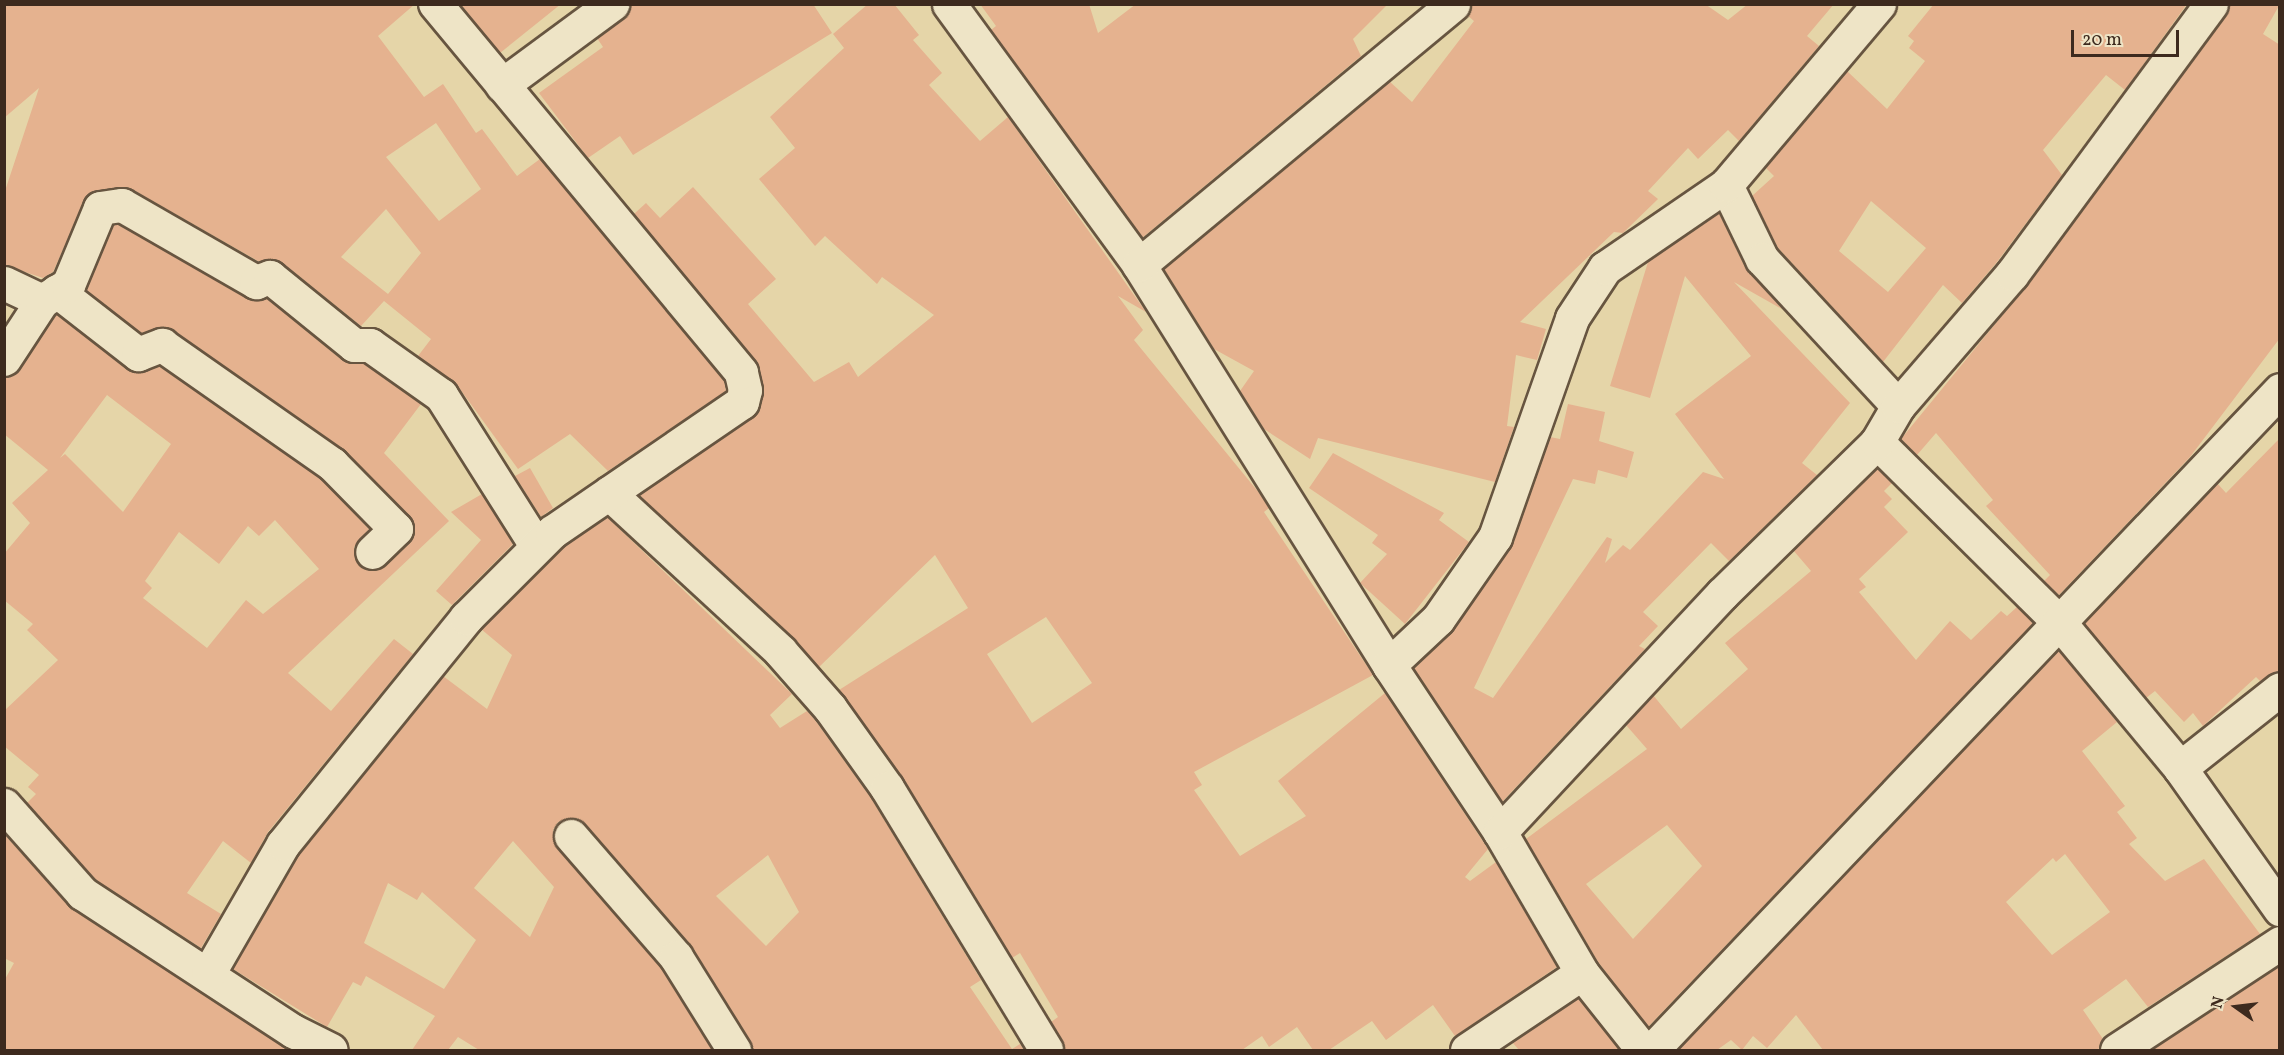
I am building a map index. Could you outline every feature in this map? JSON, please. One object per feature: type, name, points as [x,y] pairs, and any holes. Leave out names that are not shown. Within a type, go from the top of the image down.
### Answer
[{"type":"street","points":[[208,974],[283,844],[417,673],[536,545],[742,402],[744,380],[435,4]]},
{"type":"street","points":[[502,85],[612,4]]},
{"type":"street","points":[[949,4],[1139,265],[1389,665],[1500,832],[1582,973],[1643,1050]]},
{"type":"street","points":[[1139,265],[1453,4]]},
{"type":"street","points":[[1389,665],[1438,619],[1495,537],[1572,318],[1605,268],[1726,185],[1879,4]]},
{"type":"street","points":[[1500,832],[1722,594],[1877,442],[1898,406],[2012,274],[2211,4]]},
{"type":"street","points":[[1726,185],[1762,259],[1898,406]]},
{"type":"street","points":[[4,359],[50,296],[68,285],[100,208],[123,205],[256,282],[270,277],[354,345],[370,345],[441,395],[536,545]]},
{"type":"street","points":[[4,283],[50,296],[138,354],[162,345],[333,464],[396,529],[372,552]]},
{"type":"street","points":[[1652,1050],[2280,390]]},
{"type":"street","points":[[1877,442],[2059,622],[2180,768],[2280,909]]},
{"type":"street","points":[[609,493],[780,651],[830,708],[887,788],[1046,1050]]},
{"type":"street","points":[[2180,768],[2280,689]]},
{"type":"street","points":[[4,806],[82,893],[331,1050]]},
{"type":"street","points":[[571,836],[676,957],[734,1050]]},
{"type":"street","points":[[2117,1050],[2280,943]]},
{"type":"street","points":[[1467,1050],[1582,973]]},
{"type":"building","points":[[4,4],[415,4],[378,36],[424,97],[443,84],[476,133],[482,129],[517,176],[540,159],[724,381],[726,391],[608,471],[570,434],[518,469],[457,385],[418,356],[431,339],[384,301],[361,326],[281,262],[258,261],[131,189],[88,194],[53,272],[43,278],[4,265],[4,194],[39,88],[4,118]],"holes":[[[436,123],[481,189],[439,221],[386,157]],[[386,209],[421,253],[388,294],[341,257]]]},
{"type":"building","points":[[460,4],[561,4],[500,53]]},
{"type":"building","points":[[630,4],[813,4],[832,33],[633,155],[620,136],[588,158],[539,93],[603,47],[597,38],[624,19]]},
{"type":"building","points":[[868,4],[894,4],[919,35],[913,40],[942,73],[929,85],[980,141],[1008,117],[1146,312],[1118,296],[1143,330],[1134,340],[1260,494],[1269,508],[1264,512],[1373,675],[1194,772],[1202,785],[1194,790],[1240,856],[1306,816],[1278,781],[1385,693],[1488,849],[1465,877],[1470,881],[1496,862],[1557,967],[1455,1036],[1433,1005],[1386,1040],[1372,1021],[1329,1050],[1313,1050],[1297,1027],[1269,1047],[1262,1036],[1242,1050],[1065,1050],[1051,1022],[1058,1017],[1020,953],[1012,958],[903,778],[839,690],[968,608],[935,555],[819,667],[639,495],[753,417],[763,394],[755,360],[634,214],[646,203],[660,218],[693,187],[776,279],[748,304],[814,382],[849,362],[858,377],[934,315],[882,277],[877,284],[825,236],[815,246],[759,179],[795,148],[770,117],[844,48],[833,34]],"holes":[[[1046,617],[1092,683],[1032,723],[987,654]]]},
{"type":"building","points":[[980,4],[1089,4],[1098,33],[1136,4],[1388,4],[1353,39],[1361,56],[1142,238],[991,30],[996,26]]},
{"type":"building","points":[[1471,4],[1705,4],[1728,20],[1748,4],[1834,4],[1807,36],[1819,46],[1739,141],[1728,130],[1698,159],[1688,148],[1648,191],[1658,199],[1623,233],[1614,232],[1520,322],[1546,329],[1537,360],[1516,355],[1507,426],[1514,427],[1495,482],[1318,438],[1310,459],[1264,429],[1240,391],[1254,371],[1214,349],[1164,269],[1389,81],[1412,102],[1474,21],[1467,15]]},
{"type":"building","points":[[1934,4],[2187,4],[2125,90],[2106,75],[2043,150],[2062,175],[1997,262],[1962,303],[1943,285],[1883,362],[1778,248],[1752,196],[1774,176],[1765,167],[1847,71],[1887,109],[1925,61],[1909,48],[1914,41],[1908,36]],"holes":[[[1871,201],[1926,248],[1888,292],[1839,251]]]},
{"type":"building","points":[[2229,4],[2280,4],[2263,34],[2280,45],[2280,338],[2190,457],[2059,595],[2044,581],[2050,575],[1986,506],[1993,500],[1936,433],[1917,455],[1901,439],[2027,285]]},
{"type":"building","points":[[1719,213],[1745,267],[1782,309],[1734,282],[1850,403],[1802,463],[1817,475],[1729,561],[1711,543],[1643,612],[1658,626],[1639,646],[1645,649],[1502,802],[1414,669],[1453,630],[1511,547],[1550,437],[1560,439],[1568,404],[1605,412],[1599,441],[1634,452],[1627,478],[1598,470],[1595,484],[1573,479],[1474,688],[1493,698],[1607,537],[1612,539],[1605,563],[1623,545],[1630,550],[1703,472],[1724,479],[1675,414],[1751,356],[1685,276],[1650,398],[1610,386],[1648,262]]},
{"type":"building","points":[[118,224],[247,298],[266,298],[342,360],[364,364],[421,404],[384,453],[449,521],[288,673],[331,711],[394,639],[413,654],[268,832],[251,863],[223,841],[187,893],[221,914],[201,948],[94,879],[27,803],[36,794],[28,787],[39,775],[4,746],[4,711],[58,660],[27,630],[33,624],[4,600],[4,554],[30,523],[12,503],[48,470],[4,434],[4,377],[20,369],[56,314],[127,369],[136,373],[159,366],[320,478],[369,529],[354,547],[358,564],[366,570],[385,566],[409,542],[414,525],[343,449],[173,330],[141,333],[86,290],[113,225]],"holes":[[[107,395],[171,444],[123,512],[65,454],[60,458]],[[275,520],[319,569],[263,614],[246,600],[207,648],[143,598],[152,588],[145,581],[179,532],[219,564],[248,526],[259,536]]]},
{"type":"building","points":[[2280,438],[2280,670],[2260,681],[2256,677],[2203,726],[2193,713],[2184,722],[2155,691],[2146,698],[2084,623],[2217,483],[2226,493]]},
{"type":"building","points":[[1333,453],[1444,513],[1439,520],[1469,542],[1405,624],[1360,583],[1387,554],[1372,543],[1378,535],[1309,488]]},
{"type":"building","points":[[530,468],[553,508],[541,517],[515,476]]},
{"type":"building","points":[[1877,468],[1892,483],[1884,491],[1892,499],[1884,507],[1908,532],[1859,579],[1866,587],[1859,592],[1916,660],[1950,621],[1971,640],[2001,611],[2007,616],[2017,607],[2033,623],[1648,1027],[1598,962],[1526,839],[1647,749],[1626,725],[1653,695],[1681,729],[1748,669],[1725,643],[1811,571],[1793,550]],"holes":[[[1667,825],[1702,866],[1633,939],[1586,884]]]},
{"type":"building","points":[[482,494],[513,544],[452,605],[436,591],[481,540],[451,512]]},
{"type":"building","points":[[607,517],[792,694],[770,715],[780,728],[807,711],[815,720],[871,798],[981,980],[970,987],[1012,1049],[1020,1044],[1024,1050],[753,1050],[690,945],[577,818],[558,822],[553,830],[557,848],[661,968],[712,1050],[479,1050],[458,1037],[448,1050],[412,1050],[435,1016],[366,976],[361,986],[353,982],[327,1027],[233,969],[298,855],[443,676],[487,709],[512,655],[481,629],[564,546]],"holes":[[[513,841],[554,887],[530,937],[474,888]],[[768,855],[799,912],[766,946],[716,896]],[[388,883],[417,900],[422,892],[476,940],[444,989],[364,943]]]},
{"type":"building","points":[[2058,650],[2117,722],[2082,751],[2125,806],[2117,812],[2137,838],[2129,844],[2165,881],[2204,859],[2260,934],[2148,1007],[2126,979],[2083,1010],[2103,1039],[2098,1050],[1823,1050],[1796,1015],[1767,1048],[1753,1036],[1742,1050],[1731,1040],[1717,1050],[1677,1050]],"holes":[[[2065,854],[2110,912],[2052,955],[2006,902],[2053,858],[2056,862]]]},
{"type":"building","points":[[4,834],[72,909],[290,1050],[4,1050],[4,981],[14,963],[4,958]]},
{"type":"building","points":[[2280,966],[2280,1050],[2150,1050]]},
{"type":"building","points":[[1578,998],[1619,1050],[1519,1050],[1512,1042]]}]
